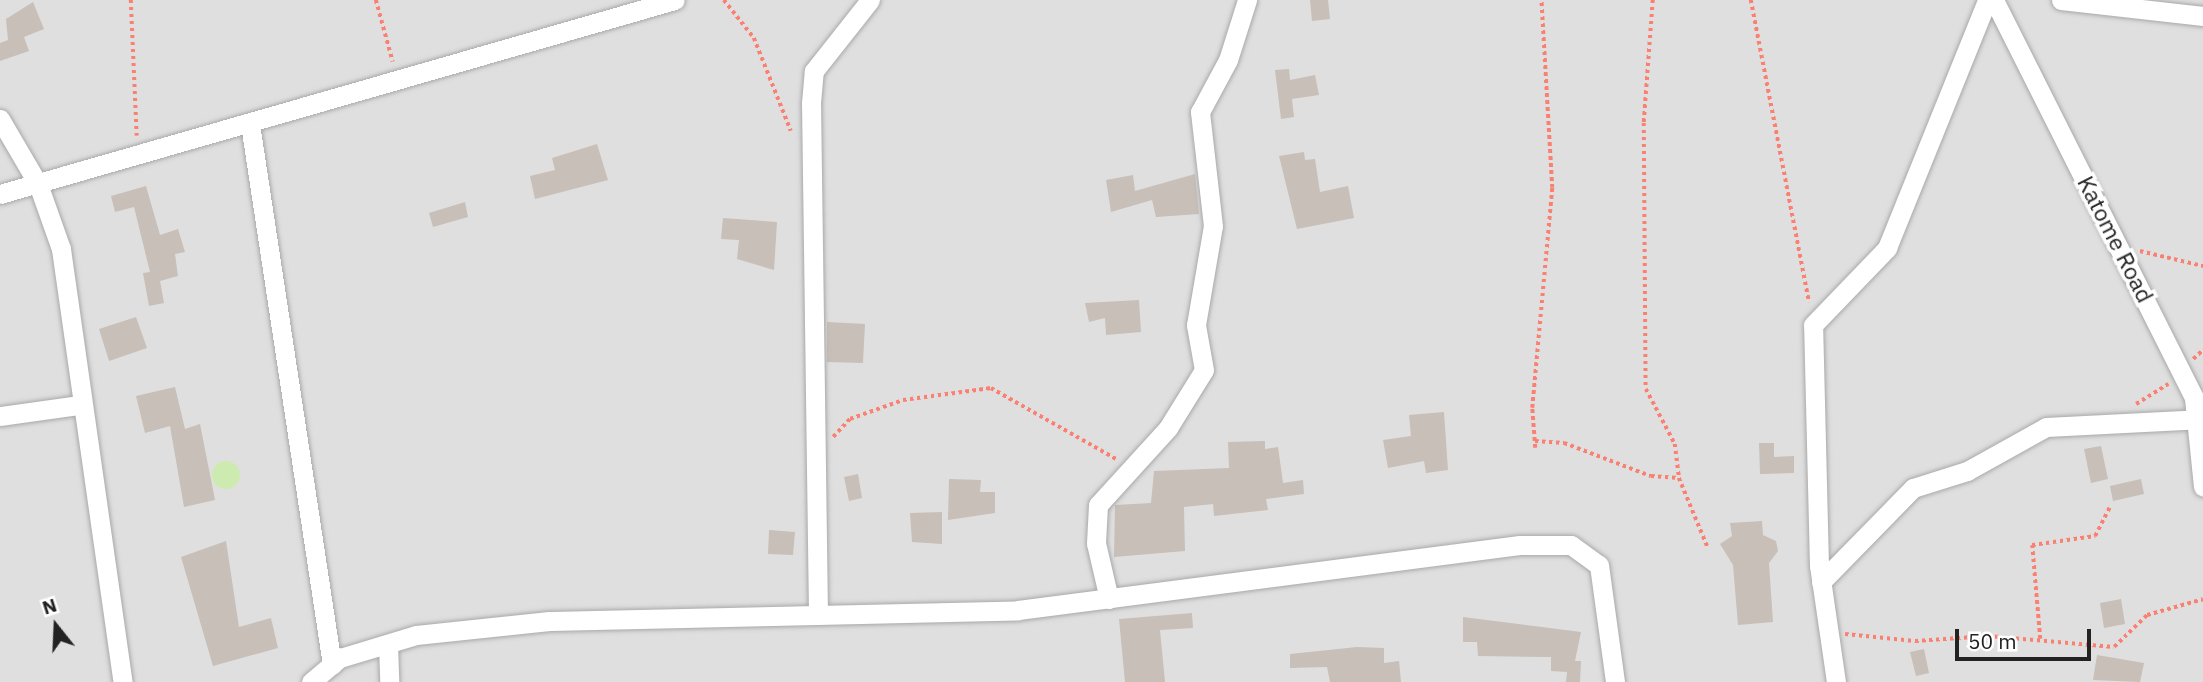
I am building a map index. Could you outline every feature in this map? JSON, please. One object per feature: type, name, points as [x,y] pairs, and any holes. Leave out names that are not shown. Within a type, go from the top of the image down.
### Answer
[{"type":"street","points":[[0,194],[138,152],[250,124],[675,0]]},
{"type":"street","points":[[818,615],[814,71],[870,0]]},
{"type":"street","points":[[1109,599],[1096,543],[1098,505],[1168,428],[1204,370],[1196,325],[1213,226],[1200,112],[1228,60],[1247,0]]},
{"type":"street","points":[[1836,682],[1821,582],[1813,325],[1887,248],[1987,0]]},
{"type":"street","name":"Katome Road","points":[[1994,0],[2121,247],[2194,398],[2199,420],[2203,487]]},
{"type":"street","points":[[2061,0],[2203,16]]},
{"type":"street","points":[[0,119],[38,184],[61,250],[79,405],[123,682]]},
{"type":"street","points":[[250,124],[332,665]]},
{"type":"street","points":[[0,416],[79,405]]},
{"type":"street","points":[[1821,582],[1913,488],[1966,471],[2046,426],[2199,420]]},
{"type":"street","points":[[311,682],[332,665],[388,644],[549,621],[1018,610],[1520,545],[1571,545],[1599,565],[1615,682]]},
{"type":"street","points":[[388,644],[389,682]]},
{"type":"path","points":[[131,0],[138,152]]},
{"type":"path","points":[[376,0],[398,81]]},
{"type":"path","points":[[724,0],[754,38],[794,138]]},
{"type":"path","points":[[1535,449],[1552,188],[1541,0]]},
{"type":"path","points":[[1653,0],[1644,123],[1646,389],[1675,444],[1679,478],[1708,548]]},
{"type":"path","points":[[1751,0],[1813,325]]},
{"type":"path","points":[[2121,247],[2203,266]]},
{"type":"path","points":[[2131,407],[2183,374],[2203,350]]},
{"type":"path","points":[[818,454],[849,419],[903,400],[991,388],[1097,444],[1130,470]]},
{"type":"path","points":[[1535,441],[1564,443],[1651,476],[1679,478]]},
{"type":"path","points":[[2040,639],[2032,545],[2095,536],[2110,507]]},
{"type":"path","points":[[1829,633],[1915,641],[2040,639],[2114,647],[2147,615],[2203,599]]},
{"type":"shaded area","points":[[0,0],[2203,0],[2203,682],[0,682]]},
{"type":"green space","points":[[226,461],[236,465],[240,475],[236,485],[226,489],[216,485],[212,475],[216,465]]},
{"type":"building","points":[[1310,0],[1328,0],[1330,19],[1312,21]]},
{"type":"building","points":[[33,2],[44,29],[24,37],[29,51],[0,61],[0,43],[8,40],[6,19]]},
{"type":"building","points":[[1289,69],[1290,80],[1315,75],[1319,95],[1292,99],[1294,117],[1281,119],[1275,70]]},
{"type":"building","points":[[597,144],[608,180],[535,199],[530,176],[555,170],[552,158]]},
{"type":"building","points":[[1304,152],[1305,160],[1315,159],[1320,192],[1348,186],[1354,218],[1297,229],[1279,156]]},
{"type":"building","points":[[1195,174],[1199,214],[1156,217],[1152,200],[1111,212],[1106,180],[1133,175],[1135,191]]},
{"type":"building","points":[[146,186],[160,235],[178,229],[185,252],[175,254],[178,276],[160,281],[164,303],[149,306],[143,273],[150,272],[134,207],[115,212],[111,196]]},
{"type":"building","points":[[465,202],[468,217],[433,227],[429,213]]},
{"type":"building","points":[[723,218],[777,222],[774,270],[737,259],[739,240],[721,239]]},
{"type":"building","points":[[1139,300],[1141,332],[1106,335],[1105,318],[1089,322],[1085,303]]},
{"type":"building","points":[[136,317],[147,348],[109,361],[99,329]]},
{"type":"building","points":[[827,322],[865,324],[863,363],[827,362]]},
{"type":"building","points":[[175,387],[185,429],[200,424],[215,500],[184,507],[170,426],[145,433],[136,396]]},
{"type":"building","points":[[1444,412],[1448,470],[1426,473],[1424,461],[1388,468],[1383,440],[1411,436],[1409,415]]},
{"type":"building","points":[[1265,441],[1265,449],[1278,447],[1283,483],[1303,480],[1304,494],[1266,499],[1268,510],[1214,516],[1213,504],[1184,507],[1185,551],[1114,557],[1115,505],[1151,503],[1154,471],[1229,468],[1228,442]]},
{"type":"building","points":[[1759,443],[1774,443],[1774,457],[1794,456],[1794,473],[1760,474]]},
{"type":"building","points":[[2101,446],[2108,479],[2091,483],[2084,449]]},
{"type":"building","points":[[858,474],[862,498],[849,501],[844,477]]},
{"type":"building","points":[[949,479],[981,480],[980,492],[995,492],[995,513],[948,520]]},
{"type":"building","points":[[2141,479],[2144,494],[2113,501],[2110,486]]},
{"type":"building","points":[[942,512],[942,544],[912,542],[910,513]]},
{"type":"building","points":[[1762,521],[1763,535],[1776,541],[1778,551],[1769,563],[1773,622],[1738,625],[1733,565],[1720,544],[1732,536],[1730,523]]},
{"type":"building","points":[[769,530],[795,532],[793,555],[768,554]]},
{"type":"building","points":[[226,541],[239,627],[271,618],[278,648],[213,666],[181,557]]},
{"type":"building","points":[[2121,599],[2125,624],[2104,628],[2100,603]]},
{"type":"building","points":[[1192,613],[1193,628],[1160,630],[1165,682],[1125,682],[1119,619]]},
{"type":"building","points":[[1463,617],[1581,632],[1575,661],[1581,661],[1580,682],[1566,682],[1567,672],[1551,671],[1551,657],[1478,656],[1477,642],[1463,642]]},
{"type":"building","points":[[1357,647],[1384,648],[1384,663],[1399,661],[1401,682],[1330,682],[1327,667],[1290,668],[1290,654]]},
{"type":"building","points":[[1924,649],[1929,673],[1916,676],[1910,652]]},
{"type":"building","points":[[2097,655],[2144,663],[2140,682],[2093,680]]}]
